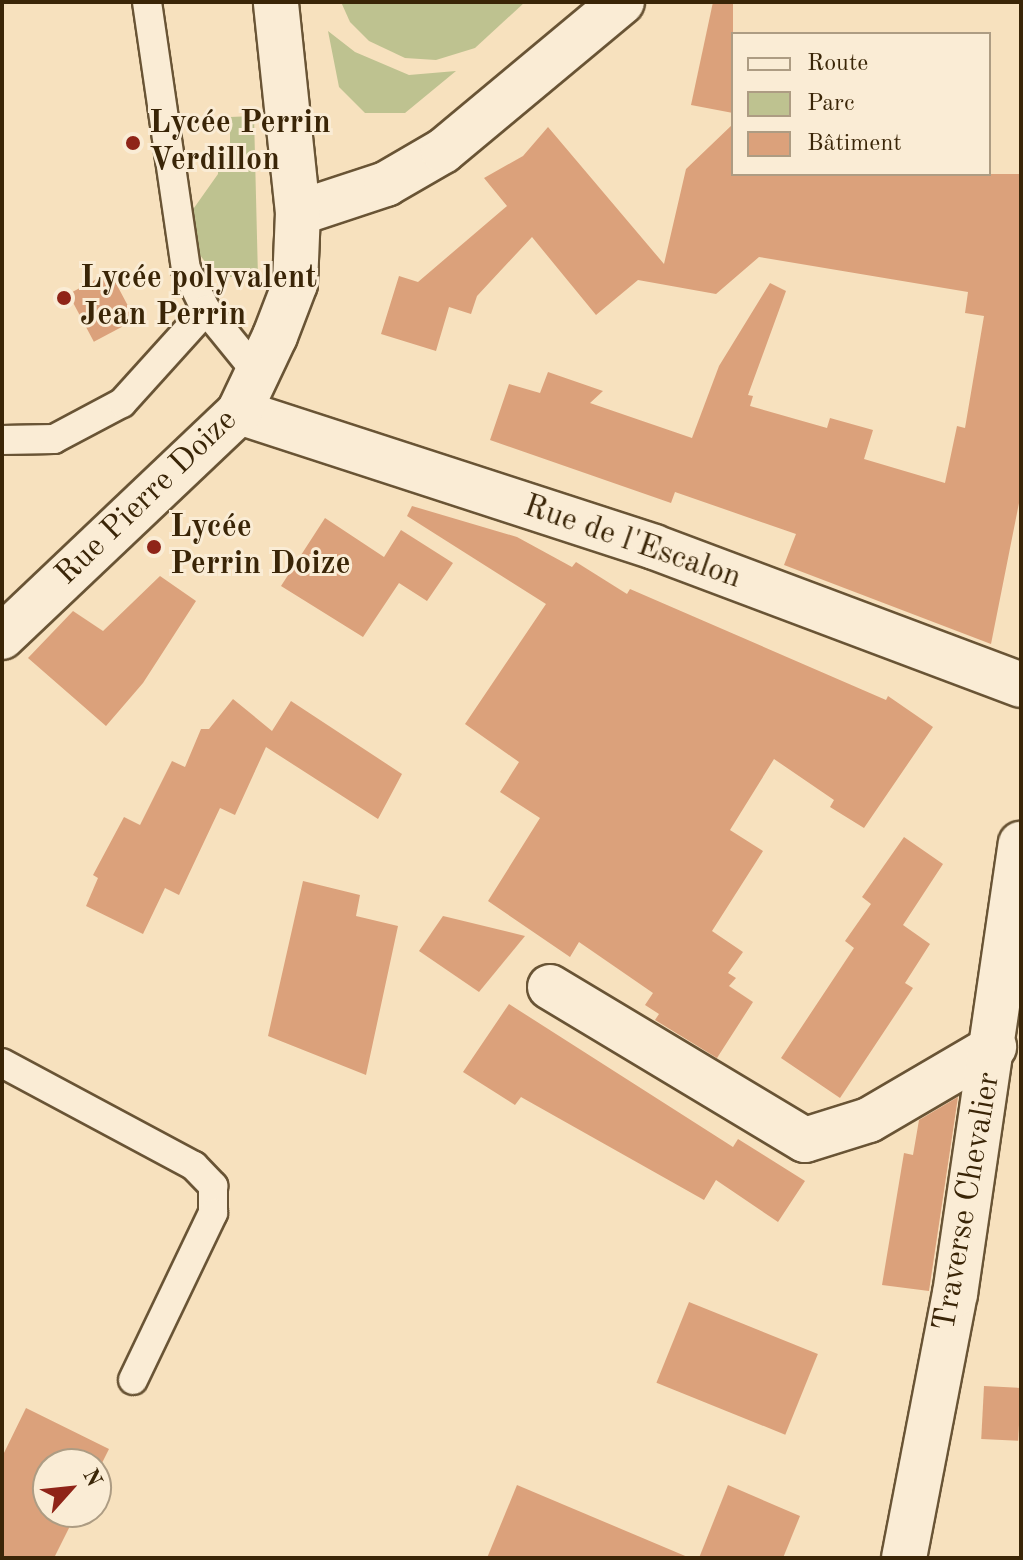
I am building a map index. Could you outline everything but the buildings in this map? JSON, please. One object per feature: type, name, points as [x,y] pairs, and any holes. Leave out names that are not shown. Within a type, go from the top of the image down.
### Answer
[{"type":"street","name":"Rue Pierre Doize","points":[[2,637],[248,393],[295,284],[298,213],[276,2]]},
{"type":"street","points":[[298,213],[386,184],[443,151],[622,2]]},
{"type":"street","name":"Rue de l'Escalon","points":[[248,393],[1021,685]]},
{"type":"street","name":"Traverse Chevalier","points":[[904,1558],[994,1047],[1021,844]]},
{"type":"street","points":[[550,987],[805,1140],[869,1120],[994,1047]]},
{"type":"lane","points":[[147,2],[186,269],[248,393]]},
{"type":"lane","points":[[2,440],[54,439],[122,403],[206,310]]},
{"type":"lane","points":[[2,1063],[194,1166],[213,1186],[213,1213],[133,1380]]},
{"type":"green space","points":[[341,2],[525,2],[475,48],[436,60],[405,58],[369,41],[350,22]]},
{"type":"green space","points":[[328,31],[355,52],[409,75],[456,71],[405,113],[365,113],[339,87]]},
{"type":"green space","points":[[254,116],[258,277],[229,277],[208,266],[195,248],[189,215],[218,174],[218,154],[230,147],[230,117]]},
{"type":"place","name":"Lycée Perrin Verdillon","points":[[133,143]]},
{"type":"place","name":"Lycée polyvalent Jean Perrin","points":[[64,298]]},
{"type":"place","name":"Lycée Perrin Doize","points":[[154,547]]}]
